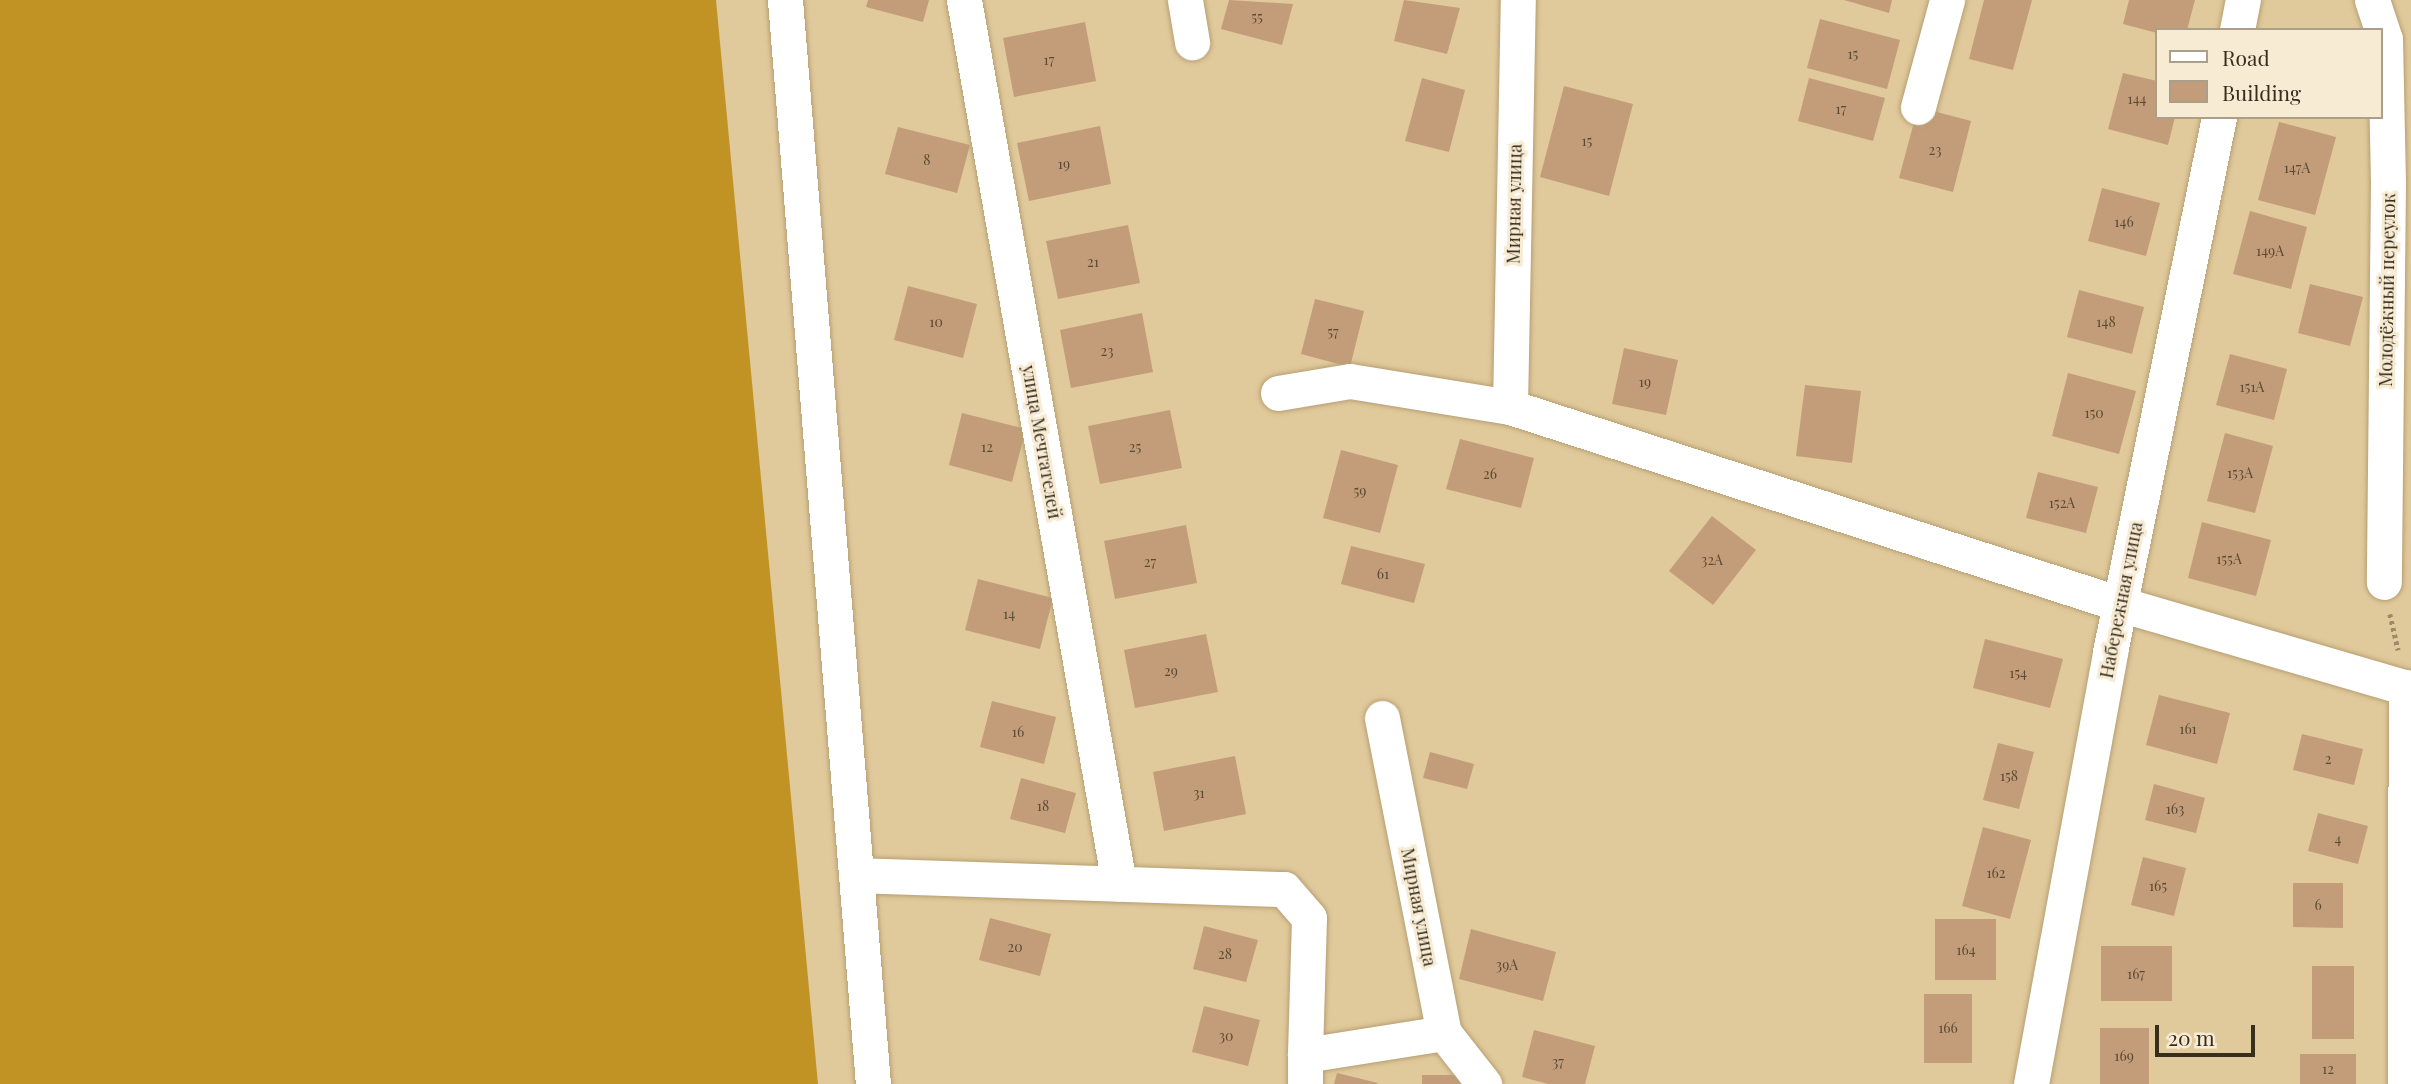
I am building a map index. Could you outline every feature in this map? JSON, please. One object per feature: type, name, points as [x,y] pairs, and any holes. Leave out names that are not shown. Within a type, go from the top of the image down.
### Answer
[{"type":"street","points":[[785,0],[873,1084]]},
{"type":"street","name":"улица Мечтателей","points":[[964,0],[1119,884]]},
{"type":"street","points":[[1185,0],[1192,42]]},
{"type":"street","name":"Мирная улица","points":[[1510,407],[1518,0]]},
{"type":"street","points":[[1918,107],[1947,0]]},
{"type":"street","points":[[2237,28],[2243,0]]},
{"type":"street","name":"Молодёжный переулок","points":[[2372,0],[2381,28]]},
{"type":"street","name":"Молодёжный переулок","points":[[2383,33],[2388,183],[2384,582]]},
{"type":"street","name":"Набережная улица","points":[[2031,1084],[2120,604],[2219,119]]},
{"type":"street","points":[[1278,393],[1350,381],[1510,407],[2120,604],[2408,688],[2404,1084]]},
{"type":"street","name":"Мирная улица","points":[[1382,718],[1444,1033],[1483,1084]]},
{"type":"street","points":[[856,875],[1284,889],[1309,918],[1306,1070],[1444,1033]]},
{"type":"path","points":[[2384,582],[2408,688]]},
{"type":"shaded area","points":[[0,0],[716,0],[818,1084],[0,1084]]},
{"type":"building","points":[[868,0],[929,0],[923,22],[866,7]]},
{"type":"building","points":[[1229,0],[1293,4],[1282,45],[1221,29]]},
{"type":"building","points":[[1404,0],[1460,8],[1447,54],[1394,41]]},
{"type":"building","points":[[1844,0],[1892,0],[1889,13]]},
{"type":"building","points":[[1984,0],[2032,0],[2013,70],[1969,59]]},
{"type":"building","points":[[2129,0],[2195,0],[2188,28],[2156,28],[2156,33],[2123,24]]},
{"type":"building","points":[[1820,19],[1900,40],[1887,89],[1807,68]]},
{"type":"building","points":[[1085,22],[1096,81],[1014,97],[1003,38]]},
{"type":"building","points":[[2123,73],[2156,81],[2156,119],[2174,119],[2168,145],[2108,129]]},
{"type":"building","points":[[1422,78],[1465,90],[1449,152],[1405,141]]},
{"type":"building","points":[[1809,78],[1885,98],[1873,141],[1798,121]]},
{"type":"building","points":[[1564,86],[1633,104],[1609,196],[1540,177]]},
{"type":"building","points":[[1918,107],[1971,121],[1953,192],[1899,178]]},
{"type":"building","points":[[2279,122],[2336,137],[2315,215],[2258,200]]},
{"type":"building","points":[[1100,126],[1111,184],[1029,201],[1017,143]]},
{"type":"building","points":[[898,127],[970,145],[957,193],[885,174]]},
{"type":"building","points":[[2102,188],[2160,203],[2146,256],[2088,241]]},
{"type":"building","points":[[2250,211],[2307,227],[2291,289],[2233,274]]},
{"type":"building","points":[[1128,225],[1140,283],[1058,299],[1046,241]]},
{"type":"building","points":[[2310,284],[2363,297],[2350,346],[2298,333]]},
{"type":"building","points":[[908,286],[977,304],[963,358],[894,340]]},
{"type":"building","points":[[2079,290],[2144,307],[2132,354],[2067,337]]},
{"type":"building","points":[[1315,299],[1364,311],[1350,367],[1301,354]]},
{"type":"building","points":[[1142,313],[1153,372],[1071,388],[1060,330]]},
{"type":"building","points":[[1624,348],[1678,360],[1666,415],[1612,404]]},
{"type":"building","points":[[2230,354],[2287,369],[2274,420],[2216,405]]},
{"type":"building","points":[[2068,373],[2136,391],[2119,454],[2052,436]]},
{"type":"building","points":[[1805,385],[1861,391],[1852,463],[1796,456]]},
{"type":"building","points":[[1170,410],[1182,468],[1100,484],[1088,426]]},
{"type":"building","points":[[962,413],[1026,429],[1012,482],[949,465]]},
{"type":"building","points":[[2225,433],[2273,446],[2255,513],[2207,501]]},
{"type":"building","points":[[1460,439],[1534,458],[1521,508],[1446,489]]},
{"type":"building","points":[[1341,450],[1398,465],[1380,533],[1323,518]]},
{"type":"building","points":[[2038,472],[2098,487],[2086,533],[2026,518]]},
{"type":"building","points":[[1712,516],[1756,550],[1713,605],[1669,571]]},
{"type":"building","points":[[2202,522],[2271,540],[2256,596],[2188,578]]},
{"type":"building","points":[[1186,525],[1197,583],[1115,599],[1104,541]]},
{"type":"building","points":[[1351,546],[1425,564],[1414,603],[1341,584]]},
{"type":"building","points":[[978,579],[1053,598],[1040,649],[965,630]]},
{"type":"building","points":[[1206,634],[1218,692],[1135,708],[1124,650]]},
{"type":"building","points":[[1985,639],[2063,659],[2050,708],[1973,688]]},
{"type":"building","points":[[2159,695],[2230,713],[2217,764],[2146,745]]},
{"type":"building","points":[[992,701],[1056,717],[1044,764],[980,747]]},
{"type":"building","points":[[2302,734],[2363,749],[2354,785],[2293,770]]},
{"type":"building","points":[[1998,743],[2034,752],[2019,809],[1983,800]]},
{"type":"building","points":[[1430,752],[1474,764],[1467,789],[1423,778]]},
{"type":"building","points":[[1235,756],[1246,814],[1164,831],[1153,772]]},
{"type":"building","points":[[1021,778],[1076,793],[1065,833],[1010,819]]},
{"type":"building","points":[[2154,784],[2205,798],[2196,833],[2145,820]]},
{"type":"building","points":[[2318,813],[2368,826],[2358,864],[2308,851]]},
{"type":"building","points":[[1983,827],[2031,840],[2010,919],[1962,906]]},
{"type":"building","points":[[2143,857],[2186,868],[2174,916],[2131,905]]},
{"type":"building","points":[[2293,883],[2343,883],[2343,928],[2293,927]]},
{"type":"building","points":[[990,918],[1051,934],[1040,976],[979,960]]},
{"type":"building","points":[[1935,919],[1996,919],[1996,980],[1935,980]]},
{"type":"building","points":[[1204,926],[1258,940],[1246,982],[1193,969]]},
{"type":"building","points":[[1471,929],[1556,952],[1543,1001],[1459,979]]},
{"type":"building","points":[[2101,946],[2172,946],[2172,1001],[2101,1001]]},
{"type":"building","points":[[2312,966],[2354,966],[2354,1039],[2312,1039]]},
{"type":"building","points":[[1924,994],[1972,994],[1972,1063],[1924,1063]]},
{"type":"building","points":[[1204,1006],[1260,1020],[1248,1066],[1192,1052]]},
{"type":"building","points":[[2100,1028],[2149,1028],[2149,1084],[2100,1084]]},
{"type":"building","points":[[1534,1030],[1595,1046],[1585,1084],[1548,1084],[1522,1077]]},
{"type":"building","points":[[2300,1054],[2356,1054],[2356,1084],[2300,1084]]},
{"type":"building","points":[[1337,1073],[1378,1083],[1334,1084]]},
{"type":"building","points":[[1422,1075],[1460,1075],[1460,1084],[1422,1084]]}]
